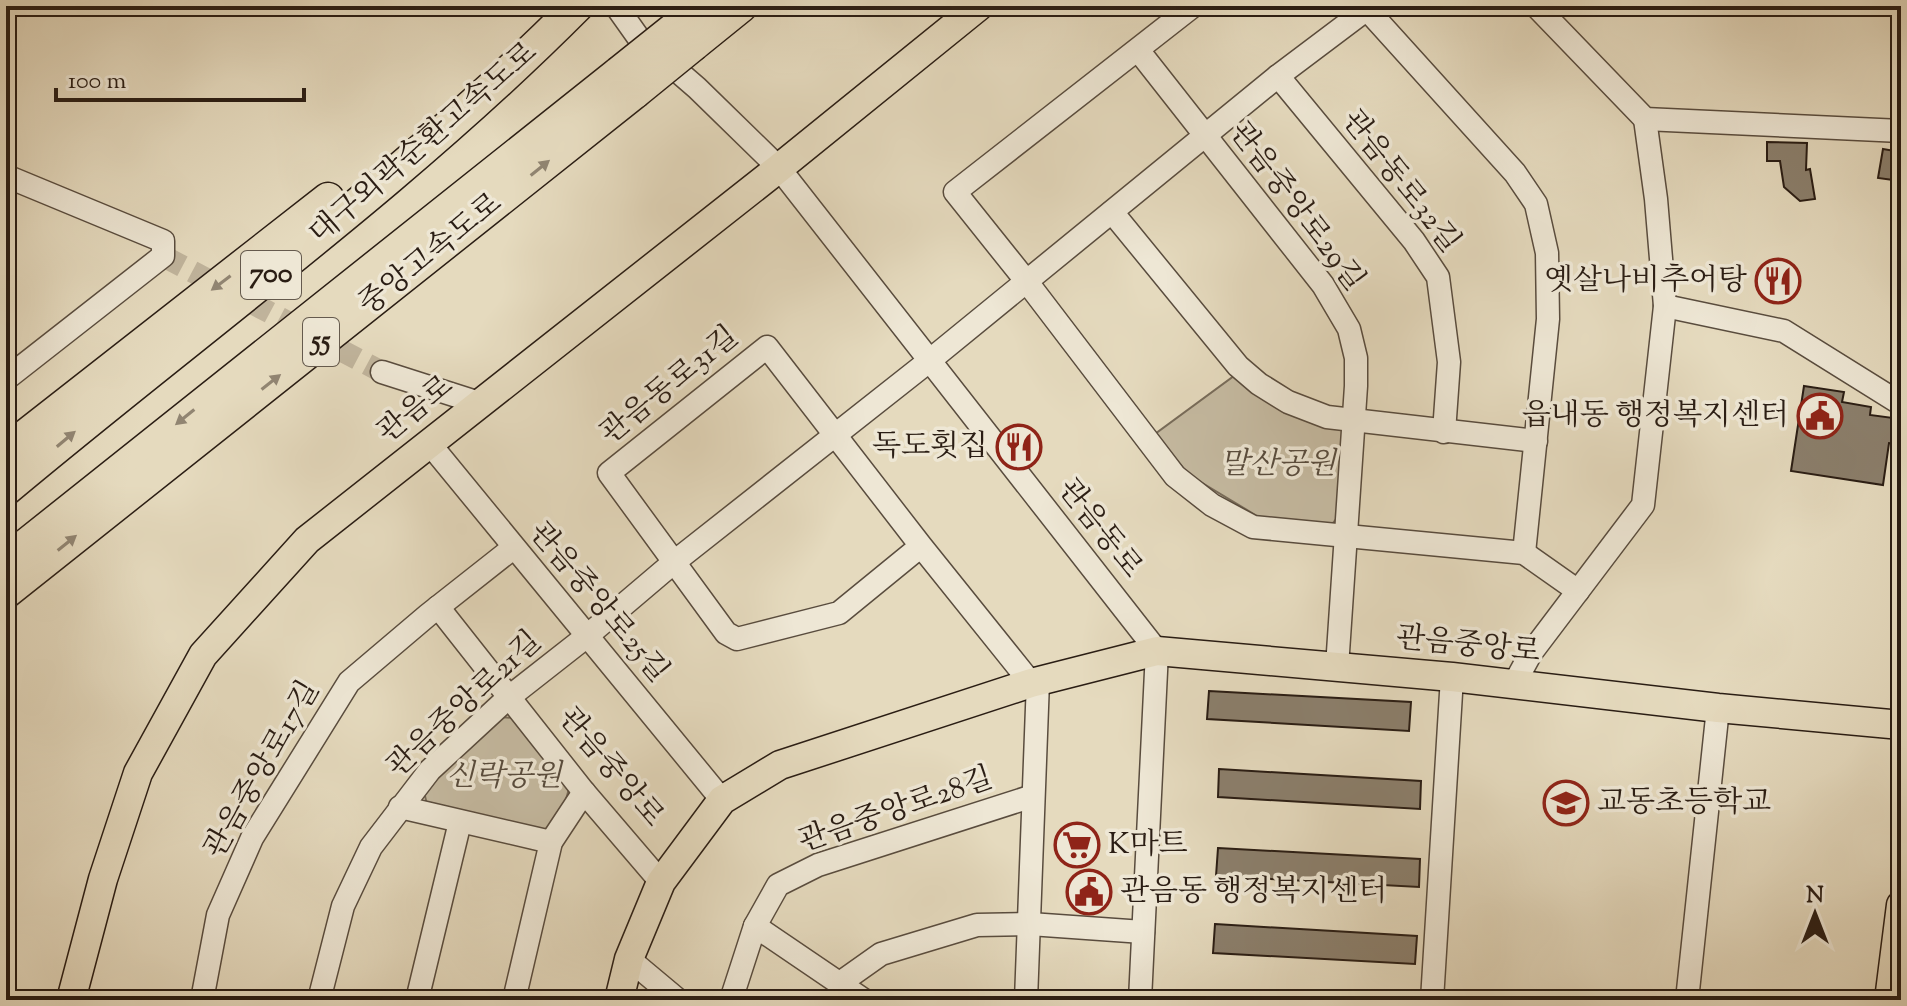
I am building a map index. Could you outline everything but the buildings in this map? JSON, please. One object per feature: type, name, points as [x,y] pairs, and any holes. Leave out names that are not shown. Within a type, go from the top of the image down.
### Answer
[{"type":"highway","name":"대구외곽순환고속도로","points":[[6,489],[282,266],[455,120],[524,44],[546,6]]},
{"type":"highway","name":"대구외곽순환고속도로","points":[[6,451],[314,211],[428,116],[577,6]]},
{"type":"highway","name":"중앙고속도로","points":[[6,592],[627,82],[692,25],[741,6]]},
{"type":"highway","name":"중앙고속도로","points":[[6,561],[627,82]]},
{"type":"main road","name":"관음로","points":[[71,1000],[103,879],[138,773],[203,655],[307,540],[779,168],[979,6]]},
{"type":"main road","name":"관음중앙로","points":[[619,1000],[629,959],[661,882],[722,800],[780,765],[1034,682],[1157,651],[1452,677],[1718,708],[1901,725]]},
{"type":"main road","points":[[1889,1000],[1901,905]]},
{"type":"street","name":"관음동로","points":[[616,6],[638,37],[697,88],[779,168],[1157,651]]},
{"type":"street","points":[[1193,6],[955,192],[1175,476],[1212,505],[1253,527],[1524,553],[1578,591]]},
{"type":"street","points":[[1514,684],[1531,653],[1643,505],[1665,306],[1656,199],[1645,119],[1536,6]]},
{"type":"street","points":[[587,636],[673,563],[1368,7],[1512,170],[1536,204],[1547,253],[1548,319],[1524,553]]},
{"type":"street","name":"관음중앙로29길","points":[[1138,50],[1323,285],[1349,329],[1356,358],[1337,667]]},
{"type":"street","name":"관음동로32길","points":[[1278,76],[1414,241],[1438,277],[1449,362],[1444,432]]},
{"type":"street","points":[[1645,119],[1901,131]]},
{"type":"street","points":[[6,176],[163,241],[163,256],[6,379]]},
{"type":"street","points":[[1112,212],[1238,366],[1288,402],[1327,417],[1536,441]]},
{"type":"street","points":[[1665,306],[1784,331],[1901,404]]},
{"type":"street","name":"관음동로31길","points":[[834,436],[767,347],[609,473],[726,633],[737,639],[839,613],[921,546]]},
{"type":"street","points":[[382,372],[479,403]]},
{"type":"street","points":[[834,436],[1034,682]]},
{"type":"street","name":"관음중앙로25길","points":[[429,443],[722,800]]},
{"type":"street","name":"관음중앙로17길","points":[[202,1000],[218,915],[252,838],[349,682],[513,548]]},
{"type":"street","points":[[438,607],[508,698]]},
{"type":"street","name":"관음중앙로21길","points":[[319,1000],[343,906],[371,847],[400,807],[430,770],[508,698],[587,636]]},
{"type":"street","points":[[1140,1000],[1157,651]]},
{"type":"street","points":[[1432,1000],[1452,677]]},
{"type":"street","name":"관음중앙로28길","points":[[1026,1000],[1034,682]]},
{"type":"street","name":"관음중앙로","points":[[508,698],[661,882]]},
{"type":"street","points":[[1687,1000],[1718,708]]},
{"type":"street","points":[[514,1000],[551,842],[584,792]]},
{"type":"street","name":"관음중앙로28길","points":[[731,1000],[755,926],[778,885],[818,865],[1033,796]]},
{"type":"street","points":[[400,807],[551,842]]},
{"type":"street","points":[[417,1000],[460,822]]},
{"type":"street","points":[[840,983],[881,954],[977,925],[1030,924],[1143,932]]},
{"type":"street","points":[[755,926],[864,1000]]},
{"type":"street","points":[[629,959],[678,1000]]},
{"type":"green space","name":"말산공원","points":[[1238,373],[1339,426],[1348,435],[1340,514],[1329,528],[1277,522],[1257,516],[1189,475],[1155,434]]},
{"type":"green space","name":"신락공원","points":[[499,717],[516,718],[570,781],[561,810],[540,834],[427,805],[423,787]]},
{"type":"tunnel","points":[[163,256],[382,372]]},
{"type":"place","name":"옛살나비추어탕","points":[[1778,281]]},
{"type":"place","name":"읍내동 행정복지센터","points":[[1820,416]]},
{"type":"place","name":"독도횟집","points":[[1019,447]]},
{"type":"place","name":"교동초등학교","points":[[1566,803]]},
{"type":"place","name":"K마트","points":[[1077,845]]},
{"type":"place","name":"관음동 행정복지센터","points":[[1089,892]]}]
